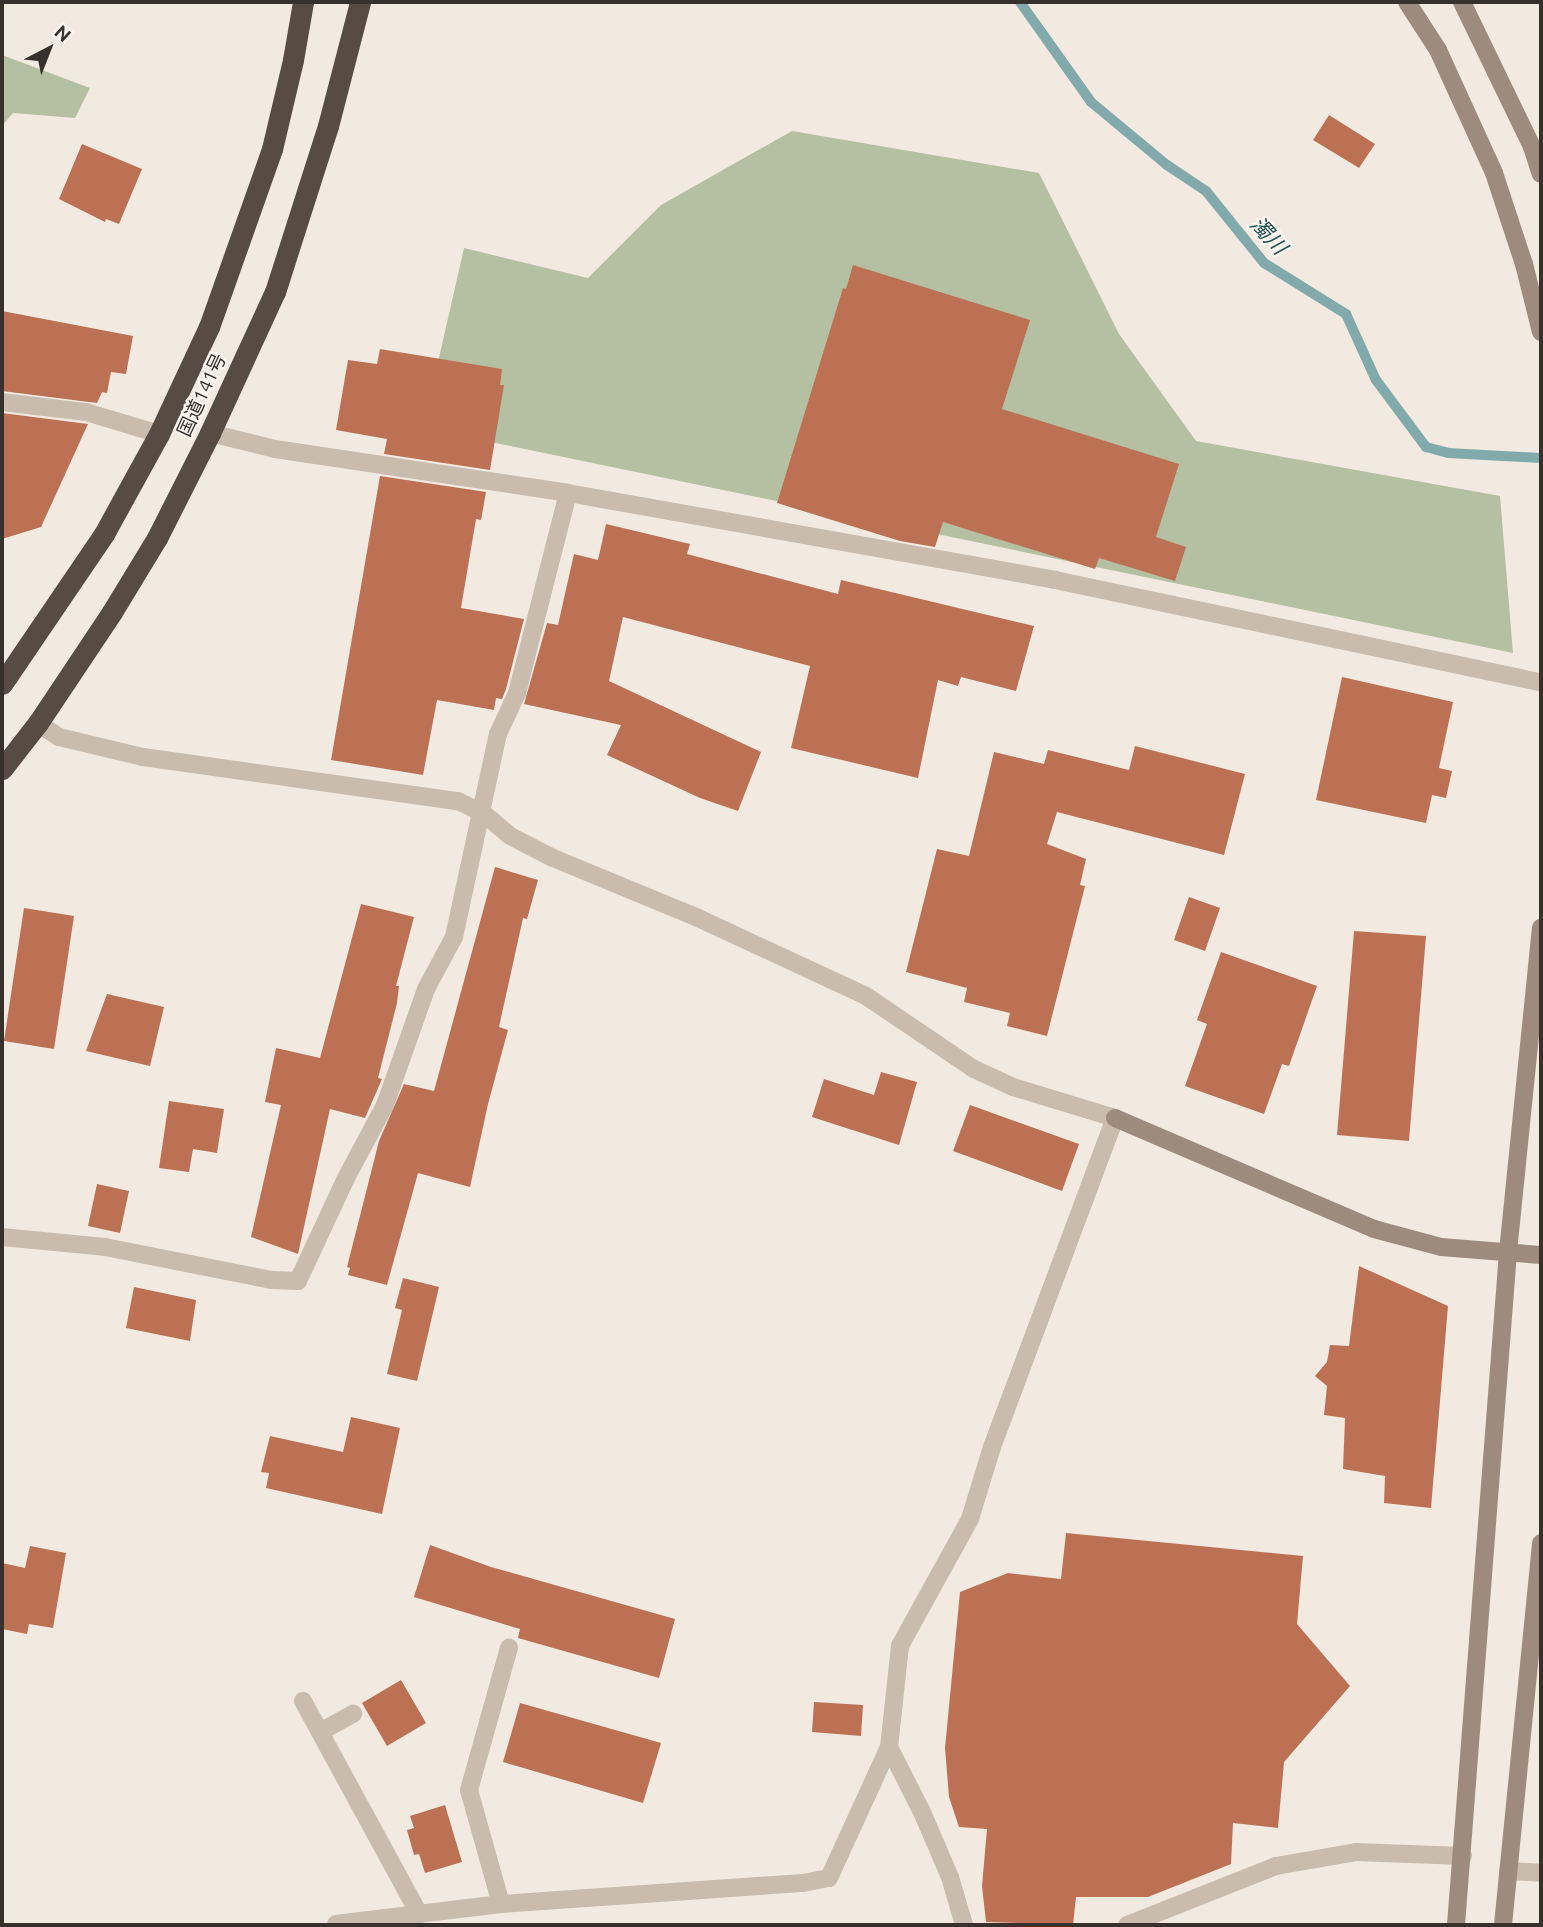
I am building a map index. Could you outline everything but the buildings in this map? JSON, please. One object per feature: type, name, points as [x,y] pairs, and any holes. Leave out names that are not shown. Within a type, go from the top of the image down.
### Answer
[{"type":"highway","name":"国道141号","points":[[2,684],[104,534],[159,434],[209,327],[247,226],[272,149],[293,60],[303,2]]},
{"type":"highway","name":"国道141号","points":[[2,769],[38,723],[157,538],[210,433],[275,292],[308,194],[360,2]]},
{"type":"street","points":[[1407,2],[1438,50],[1494,173],[1524,264],[1541,332]]},
{"type":"street","points":[[1462,2],[1497,73],[1541,174]]},
{"type":"street","points":[[2,402],[86,412],[159,434]]},
{"type":"street","points":[[210,433],[275,449],[568,493],[1055,580],[1541,682]]},
{"type":"street","points":[[2,1237],[105,1247],[272,1280],[298,1281],[345,1180],[384,1105],[426,989],[454,937],[498,734],[517,694],[568,493]]},
{"type":"street","points":[[38,723],[59,737],[142,757],[458,801],[483,813],[510,836],[553,858],[696,917],[866,996],[974,1069],[1013,1087],[1115,1118],[1374,1229],[1441,1247],[1541,1255]]},
{"type":"street","points":[[1456,1925],[1508,1252],[1541,929]]},
{"type":"street","points":[[336,1924],[501,1904],[803,1883],[829,1878],[889,1748],[900,1646],[970,1519],[992,1447],[1115,1118]]},
{"type":"street","points":[[1503,1925],[1541,1543]]},
{"type":"street","points":[[501,1904],[469,1790],[509,1648]]},
{"type":"street","points":[[303,1701],[419,1914]]},
{"type":"street","points":[[320,1732],[353,1714]]},
{"type":"street","points":[[889,1748],[950,1877],[964,1925]]},
{"type":"street","points":[[1126,1925],[1276,1866],[1356,1852],[1463,1856]]},
{"type":"street","points":[[1508,1871],[1541,1872]]},
{"type":"green space","points":[[2,55],[90,88],[75,118],[13,113],[2,126]]},
{"type":"green space","points":[[792,131],[1039,173],[1119,334],[1196,441],[1500,496],[1513,653],[423,428],[464,248],[588,278],[661,205]]},
{"type":"waterway","name":"濁川","points":[[1020,2],[1091,102],[1167,165],[1206,191],[1264,263],[1346,314],[1376,380],[1426,447],[1448,453],[1541,458]]}]
